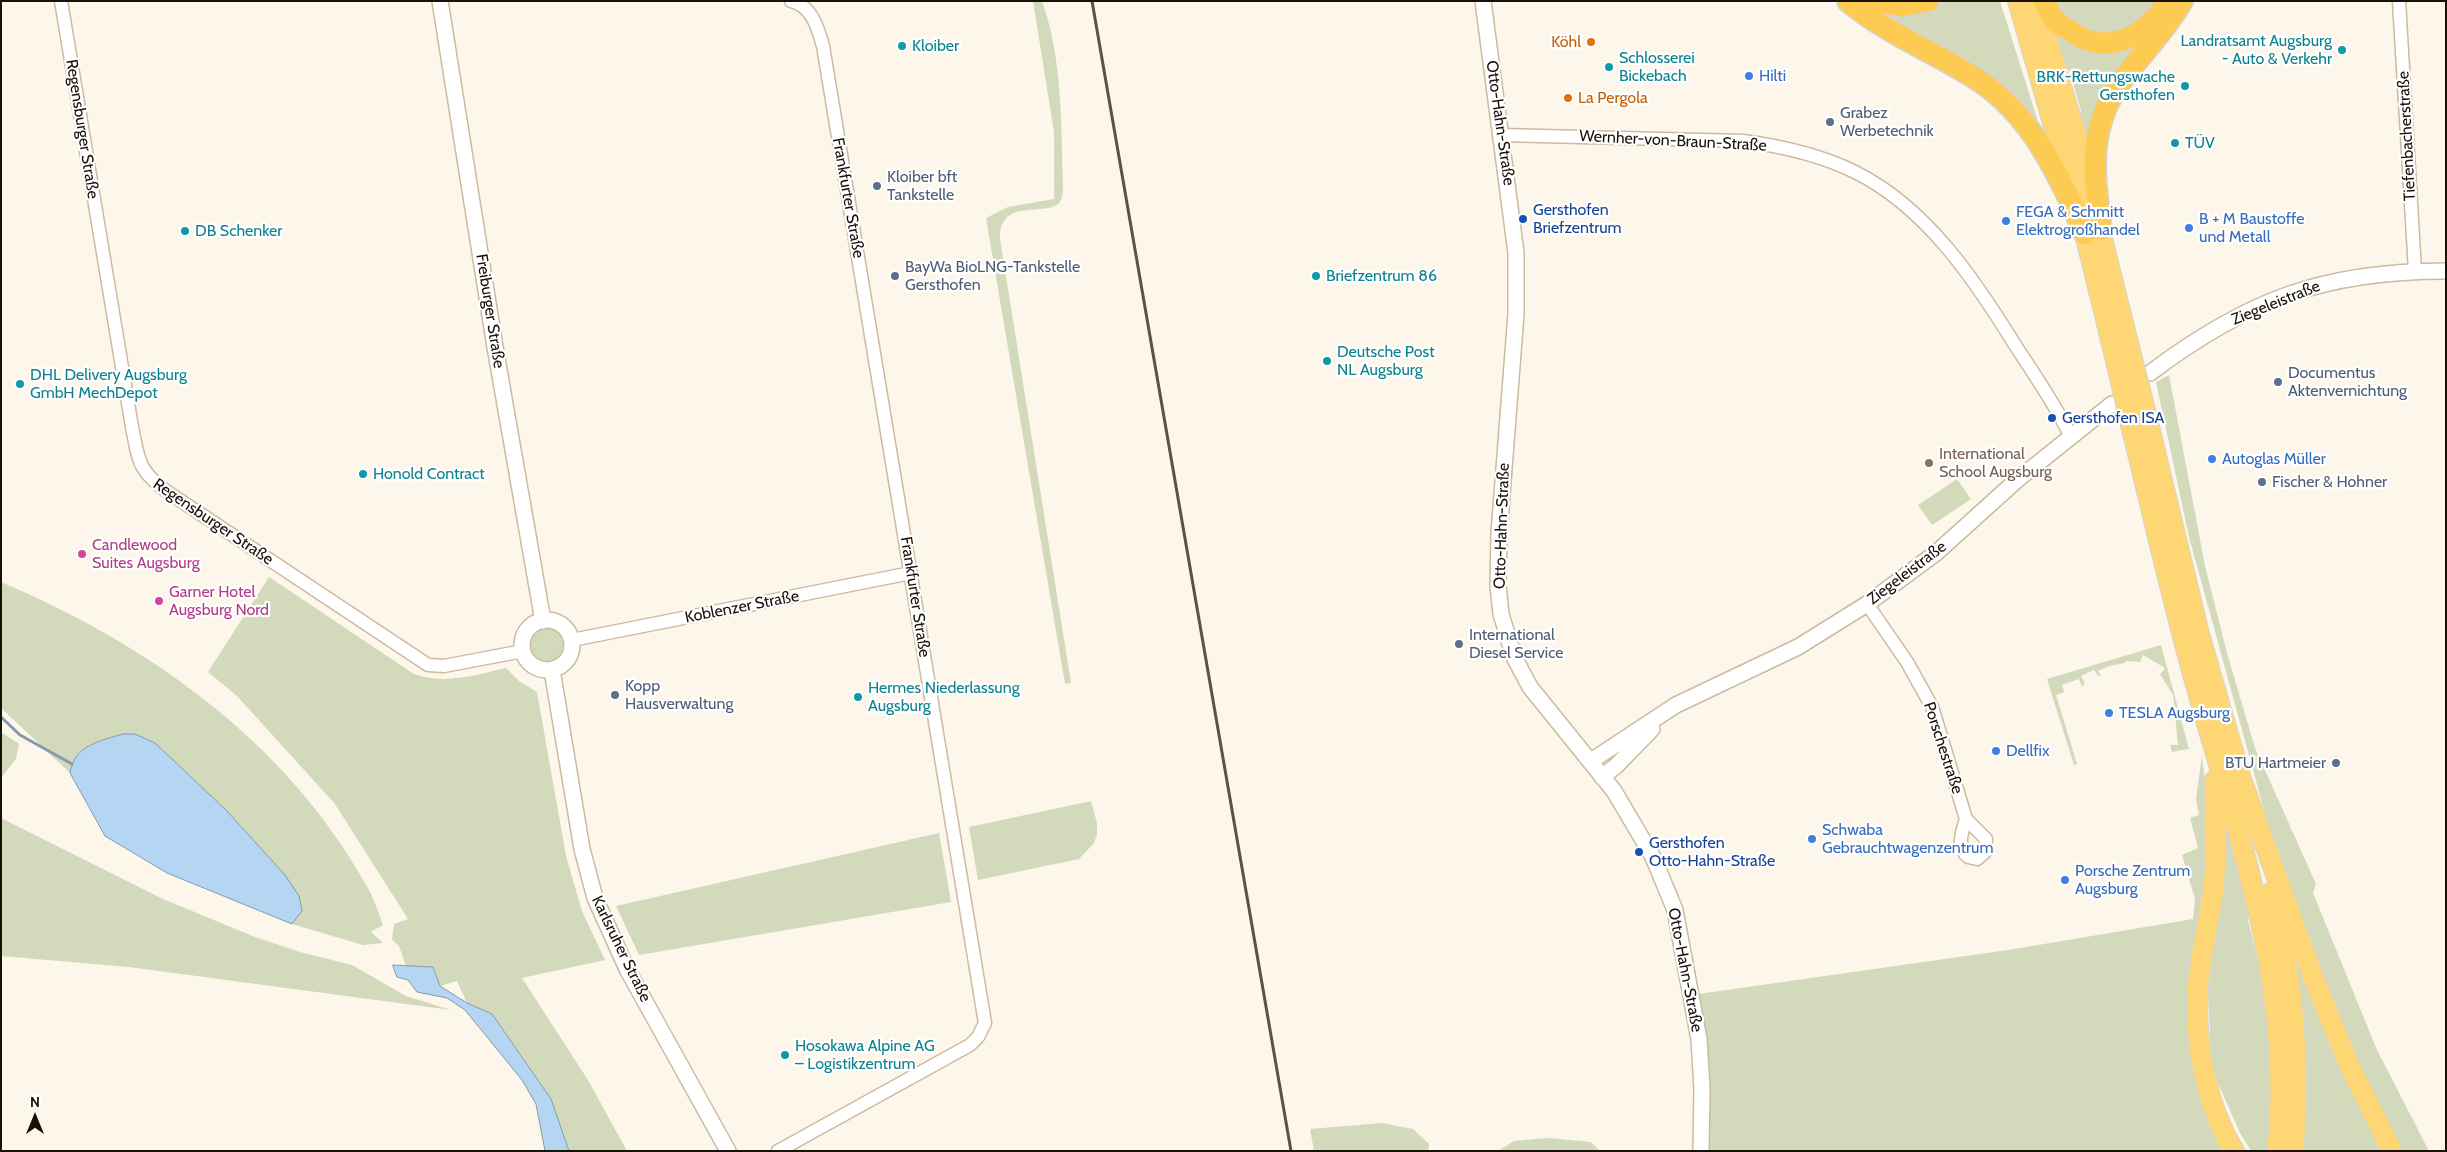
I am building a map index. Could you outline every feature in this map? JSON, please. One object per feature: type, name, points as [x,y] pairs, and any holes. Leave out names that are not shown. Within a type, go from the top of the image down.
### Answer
[{"type":"highway","points":[[1848,1],[1885,29],[1978,80],[2020,117],[2038,141],[2093,231]]},
{"type":"highway","points":[[1876,1],[1901,6],[1928,1]]},
{"type":"highway","points":[[2018,1],[2093,231]]},
{"type":"highway","points":[[2035,1],[2136,411],[2183,637],[2256,898],[2273,987],[2280,1086],[2277,1151]]},
{"type":"highway","points":[[2044,1],[2057,22],[2079,38],[2098,44],[2117,42],[2132,37],[2150,24],[2167,1]]},
{"type":"highway","points":[[2093,231],[2094,165],[2101,121],[2116,88],[2149,49],[2182,1]]},
{"type":"highway","points":[[2136,411],[2272,894],[2290,986],[2296,1057],[2293,1151]]},
{"type":"highway","points":[[2214,751],[2216,854],[2211,906],[2198,984],[2198,1007],[2204,1070],[2214,1108],[2234,1151]]},
{"type":"highway","points":[[2241,779],[2317,986],[2349,1065],[2392,1151]]},
{"type":"street","name":"Regensburger Straße","points":[[61,1],[132,427],[139,463],[145,474],[176,498],[428,665],[444,666],[523,651]]},
{"type":"street","name":"Freiburger Straße","points":[[440,1],[494,337],[543,621]]},
{"type":"street","name":"Frankfurter Straße","points":[[778,1151],[970,1045],[978,1038],[985,1023],[823,46],[815,21],[807,10],[791,1]]},
{"type":"street","name":"Otto-Hahn-Straße","points":[[1482,1],[1514,228],[1517,291],[1499,533],[1498,586],[1501,614],[1514,658],[1530,687],[1614,791],[1653,857],[1675,910],[1699,1039],[1702,1089],[1701,1151]]},
{"type":"street","name":"Tiefenbacherstraße","points":[[2399,1],[2415,271]]},
{"type":"street","name":"Wernher-von-Braun-Straße","points":[[1501,135],[1743,141],[1781,147],[1855,172],[1890,194],[1943,241],[1989,303],[2070,435]]},
{"type":"street","name":"Ziegeleistraße","points":[[2150,373],[2192,342],[2236,316],[2288,294],[2342,279],[2389,272],[2446,271]]},
{"type":"street","name":"Ziegeleistraße","points":[[1591,761],[1676,705],[1798,647],[1867,604],[1936,553],[2070,435],[2112,404]]},
{"type":"street","name":"Koblenzer Straße","points":[[572,640],[911,573]]},
{"type":"street","name":"Porschestraße","points":[[1867,604],[1906,662],[1932,707],[1966,819]]},
{"type":"street","points":[[543,621],[556,621],[562,625],[572,640],[572,652],[568,660],[562,666],[552,670],[538,669],[531,665],[523,651],[522,643],[528,629],[543,621]]},
{"type":"street","name":"Karlsruher Straße","points":[[552,670],[582,849],[595,898],[627,969],[728,1151]]},
{"type":"street","name":"Ziegeleistraße","points":[[1602,776],[1616,766],[1676,705]]},
{"type":"green space","points":[[1033,1],[1042,1],[1054,46],[1060,93],[1063,194],[1061,200],[1055,206],[1016,212],[1008,217],[1002,225],[1000,239],[1071,683],[1065,684],[986,218],[1008,207],[1054,199],[1054,132]]},
{"type":"green space","points":[[1855,1],[2000,1],[2042,134]]},
{"type":"green space","points":[[2045,1],[2175,1],[2090,156],[2079,120],[2081,111],[2070,72],[2062,61]]},
{"type":"green space","points":[[2169,375],[2205,566],[2227,653],[2255,748],[2316,884],[2313,893],[2377,1050],[2429,1151],[2400,1151],[2360,1072],[2278,861],[2189,537],[2156,382]]},
{"type":"green space","points":[[1957,479],[1971,499],[1932,525],[1918,505]]},
{"type":"green space","points":[[269,577],[414,674],[438,679],[449,679],[506,668],[519,681],[537,692],[566,856],[582,911],[605,960],[522,978],[588,1080],[627,1151],[569,1151],[550,1099],[492,1014],[467,1003],[457,981],[440,986],[433,967],[406,966],[399,946],[392,940],[394,924],[408,919],[335,804],[237,696],[208,672]]},
{"type":"green space","points":[[1,582],[56,607],[109,635],[160,667],[208,703],[254,742],[295,785],[333,832],[373,898],[383,925],[371,932],[383,943],[363,945],[292,924],[302,910],[123,734],[72,764],[70,773],[1,708]]},
{"type":"green space","points":[[547,627],[554,628],[560,632],[564,638],[564,652],[560,658],[554,662],[547,663],[540,662],[534,658],[530,652],[529,645],[530,638],[534,632],[540,628]]},
{"type":"green space","points":[[2161,645],[2189,749],[2172,752],[2170,745],[2178,745],[2173,695],[2160,674],[2165,668],[2143,655],[2140,662],[2126,661],[2125,663],[2109,666],[2098,671],[2101,675],[2098,676],[2094,670],[2081,676],[2085,683],[2082,687],[2079,679],[2062,685],[2064,692],[2056,695],[2077,764],[2074,765],[2047,679]]},
{"type":"green space","points":[[1,732],[19,744],[16,759],[1,778]]},
{"type":"green space","points":[[2202,755],[2208,811],[2209,845],[2192,990],[2226,1151],[1707,1151],[1710,1081],[1698,994],[2008,950],[2193,919],[2195,899],[2182,855],[2198,848],[2190,818],[2199,815],[2196,799]]},
{"type":"green space","points":[[1091,801],[1097,823],[1097,834],[1094,843],[1079,859],[978,880],[969,827]]},
{"type":"green space","points":[[2224,812],[2251,907],[2248,920],[2260,969],[2274,1047],[2270,1151],[2251,1151],[2240,1133],[2212,1070],[2208,995],[2222,867]]},
{"type":"green space","points":[[1,818],[163,899],[255,937],[300,952],[352,965],[406,996],[451,1010],[129,967],[1,956]]},
{"type":"green space","points":[[939,833],[951,902],[639,955],[616,906]]},
{"type":"green space","points":[[2290,941],[2312,1000],[2384,1151],[2301,1151]]},
{"type":"green space","points":[[1382,1123],[1413,1129],[1429,1144],[1428,1151],[1314,1151],[1310,1129]]},
{"type":"green space","points":[[1548,1138],[1591,1142],[1600,1151],[1498,1151],[1514,1141]]},
{"type":"water","points":[[123,734],[135,734],[155,743],[226,810],[285,875],[299,896],[302,911],[292,924],[167,873],[105,836],[70,773],[72,764],[82,750],[97,742]]},
{"type":"water","points":[[393,965],[433,967],[440,986],[467,1003],[492,1014],[551,1099],[569,1151],[545,1151],[536,1104],[522,1080],[465,1010],[447,998],[417,992],[408,980],[397,977]]},
{"type":"waterway","points":[[1,717],[20,735],[72,764]]},
{"type":"railway","points":[[1092,1],[1291,1151]]},
{"type":"place","name":"Köhl","points":[[1591,42]]},
{"type":"place","name":"Kloiber","points":[[902,46]]},
{"type":"place","name":"Landratsamt Augsburg - Auto & Verkehr","points":[[2342,50]]},
{"type":"place","name":"Schlosserei Bickebach","points":[[1609,67]]},
{"type":"place","name":"Hilti","points":[[1749,76]]},
{"type":"place","name":"BRK-Rettungswache Gersthofen","points":[[2185,86]]},
{"type":"place","name":"La Pergola","points":[[1568,98]]},
{"type":"place","name":"Grabez Werbetechnik","points":[[1830,122]]},
{"type":"place","name":"TÜV","points":[[2175,143]]},
{"type":"place","name":"Kloiber bft Tankstelle","points":[[877,186]]},
{"type":"place","name":"Gersthofen Briefzentrum","points":[[1523,219]]},
{"type":"place","name":"FEGA & Schmitt Elektrogroßhandel","points":[[2006,221]]},
{"type":"place","name":"B + M Baustoffe und Metall","points":[[2189,228]]},
{"type":"place","name":"DB Schenker","points":[[185,231]]},
{"type":"place","name":"BayWa BioLNG-Tankstelle Gersthofen","points":[[895,276]]},
{"type":"place","name":"Briefzentrum 86","points":[[1316,276]]},
{"type":"place","name":"Deutsche Post NL Augsburg","points":[[1327,361]]},
{"type":"place","name":"Documentus Aktenvernichtung","points":[[2278,382]]},
{"type":"place","name":"DHL Delivery Augsburg GmbH MechDepot","points":[[20,384]]},
{"type":"place","name":"Gersthofen ISA","points":[[2052,418]]},
{"type":"place","name":"Autoglas Müller","points":[[2212,459]]},
{"type":"place","name":"International School Augsburg","points":[[1929,463]]},
{"type":"place","name":"Honold Contract","points":[[363,474]]},
{"type":"place","name":"Fischer & Hohner","points":[[2262,482]]},
{"type":"place","name":"Candlewood Suites Augsburg","points":[[82,554]]},
{"type":"place","name":"Garner Hotel Augsburg Nord","points":[[159,601]]},
{"type":"place","name":"International Diesel Service","points":[[1459,644]]},
{"type":"place","name":"Kopp Hausverwaltung","points":[[615,695]]},
{"type":"place","name":"Hermes Niederlassung Augsburg","points":[[858,697]]},
{"type":"place","name":"TESLA Augsburg","points":[[2109,713]]},
{"type":"place","name":"Dellfix","points":[[1996,751]]},
{"type":"place","name":"BTU Hartmeier","points":[[2336,763]]},
{"type":"place","name":"Schwaba Gebrauchtwagenzentrum","points":[[1812,839]]},
{"type":"place","name":"Gersthofen Otto-Hahn-Straße","points":[[1639,852]]},
{"type":"place","name":"Porsche Zentrum Augsburg","points":[[2065,880]]},
{"type":"place","name":"Hosokawa Alpine AG – Logistikzentrum","points":[[785,1055]]}]
